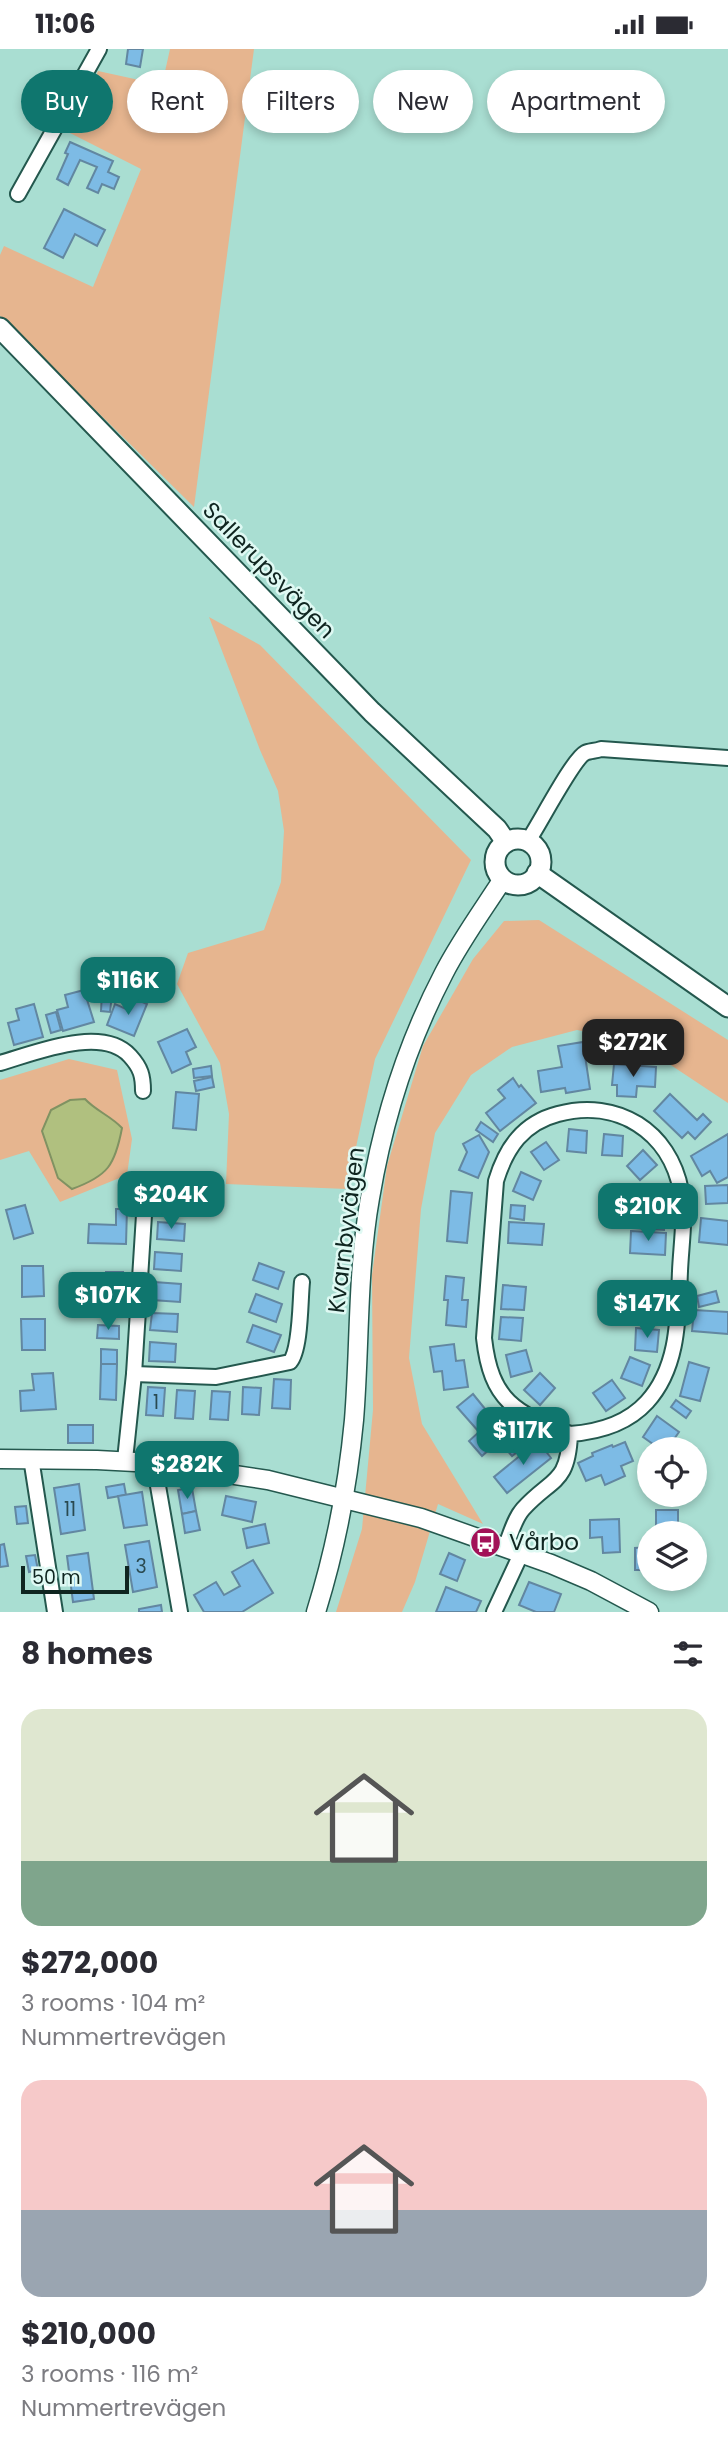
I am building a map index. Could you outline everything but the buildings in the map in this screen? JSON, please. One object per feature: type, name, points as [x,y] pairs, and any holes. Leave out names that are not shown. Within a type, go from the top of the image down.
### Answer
[{"type":"main road","name":"Sallerupsvägen","points":[[0,328],[372,712],[497,829],[506,842]]},
{"type":"main road","points":[[517,839],[528,841],[537,848],[540,855],[541,863],[537,873],[529,882],[522,884],[503,879],[496,870],[495,862],[499,849],[506,842],[517,839]]},
{"type":"main road","points":[[537,873],[728,1007]]},
{"type":"street","points":[[18,194],[99,49]]},
{"type":"street","points":[[528,841],[571,767],[583,754],[601,749],[728,758]]},
{"type":"street","name":"Kvarnbyvägen","points":[[316,1612],[342,1499],[354,1422],[364,1246],[369,1199],[383,1132],[398,1082],[444,972],[503,879]]},
{"type":"street","points":[[0,1063],[65,1045],[100,1041],[116,1045],[136,1062],[144,1075],[143,1091]]},
{"type":"street","points":[[590,1109],[635,1121],[653,1136],[667,1153],[682,1195],[680,1279],[675,1346],[662,1382],[632,1417],[588,1433],[570,1434],[523,1414],[507,1403],[498,1390],[486,1358],[484,1338],[496,1181],[502,1160],[528,1128],[546,1117],[590,1109]]},
{"type":"street","points":[[125,1460],[134,1374],[145,1199]]},
{"type":"street","points":[[134,1374],[216,1377],[290,1362],[294,1358],[302,1282]]},
{"type":"street","points":[[494,1612],[513,1551],[522,1510],[559,1479],[569,1454],[570,1434]]},
{"type":"street","points":[[31,1458],[55,1612]]},
{"type":"street","points":[[0,1459],[154,1462],[268,1480],[421,1518],[551,1564],[629,1607],[649,1612]]},
{"type":"street","points":[[154,1462],[180,1612]]},
{"type":"shaded area","points":[[170,49],[254,49],[251,70],[242,70],[243,133],[194,507],[0,316],[0,255],[4,246],[93,287],[141,169],[70,133],[113,133],[113,74],[127,77],[127,133],[228,133],[228,70],[165,70]]},
{"type":"shaded area","points":[[209,617],[260,645],[471,860],[375,1059],[347,1189],[226,1184],[229,1114],[220,1063],[177,984],[188,953],[264,930],[281,882],[284,831],[278,791]]},
{"type":"shaded area","points":[[539,920],[728,1040],[728,1103],[636,1042],[577,1030],[512,1047],[471,1075],[435,1133],[421,1209],[409,1358],[422,1424],[483,1524],[438,1504],[415,1582],[402,1612],[336,1612],[362,1529],[373,1410],[372,1275],[387,1166],[423,1046],[473,959],[504,921]]},
{"type":"shaded area","points":[[69,1059],[117,1070],[132,1139],[127,1175],[60,1202],[29,1151],[0,1160],[0,1080]]},
{"type":"shaded area","points":[[85,1099],[122,1128],[113,1160],[108,1167],[94,1179],[72,1189],[58,1178],[42,1131],[51,1110],[70,1100]]},
{"type":"place","name":"Vårbo","points":[[486,1542]]}]
